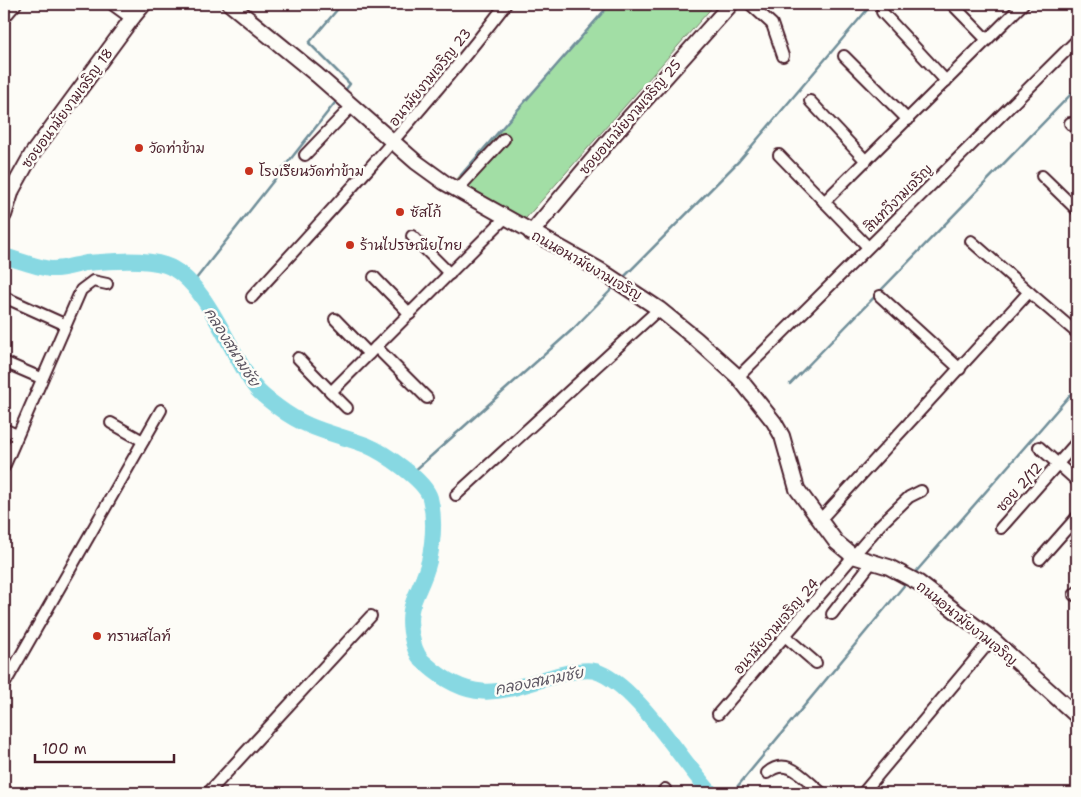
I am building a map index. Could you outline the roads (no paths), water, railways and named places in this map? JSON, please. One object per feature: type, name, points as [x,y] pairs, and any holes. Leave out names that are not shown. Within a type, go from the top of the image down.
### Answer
[{"type":"street","points":[[4,18],[16,4]]},
{"type":"street","points":[[115,4],[132,17],[144,4]]},
{"type":"street","name":"ถนนอนามัยงามเจริญ","points":[[230,4],[344,99],[422,168],[531,233],[600,270],[659,309],[738,377],[774,422],[782,436],[797,489],[836,542],[853,556],[906,574],[919,583],[992,639],[1077,715]]},
{"type":"street","name":"อนามัยงามเจริญ 23","points":[[252,297],[393,143],[458,67],[506,4]]},
{"type":"street","name":"ซอยอนามัยงามเจริญ 25","points":[[531,233],[610,139],[731,4]]},
{"type":"street","points":[[750,4],[772,24],[783,56]]},
{"type":"street","points":[[952,4],[988,40]]},
{"type":"street","points":[[824,202],[1024,4]]},
{"type":"street","points":[[882,12],[946,81]]},
{"type":"street","name":"ซอยอนามัยงามเจริญ 18","points":[[7,198],[44,135],[132,17]]},
{"type":"street","name":"สินทวีงามเจริญ","points":[[738,377],[1077,40]]},
{"type":"street","points":[[844,56],[908,120]]},
{"type":"street","points":[[305,155],[344,99]]},
{"type":"street","points":[[810,101],[866,161]]},
{"type":"street","points":[[457,190],[504,139]]},
{"type":"street","points":[[779,156],[868,247]]},
{"type":"street","points":[[1042,176],[1077,210]]},
{"type":"street","points":[[331,392],[506,218]]},
{"type":"street","points":[[412,236],[450,274]]},
{"type":"street","points":[[971,241],[1077,333]]},
{"type":"street","points":[[374,277],[410,314]]},
{"type":"street","points":[[4,467],[80,290],[93,282],[107,284]]},
{"type":"street","points":[[819,521],[1029,292]]},
{"type":"street","points":[[880,296],[960,369]]},
{"type":"street","points":[[4,297],[64,324]]},
{"type":"street","points":[[456,495],[659,309]]},
{"type":"street","points":[[335,319],[427,398]]},
{"type":"street","points":[[298,358],[347,408]]},
{"type":"street","points":[[4,362],[41,378]]},
{"type":"street","points":[[4,685],[161,410]]},
{"type":"street","points":[[111,423],[143,440]]},
{"type":"street","points":[[4,429],[17,435]]},
{"type":"street","name":"ซอย 2/12","points":[[1001,528],[1077,442]]},
{"type":"street","points":[[1039,447],[1077,482]]},
{"type":"street","name":"อนามัยงามเจริญ 24","points":[[718,714],[898,506],[909,497],[920,492]]},
{"type":"street","points":[[1040,559],[1077,518]]},
{"type":"street","points":[[832,614],[872,562]]},
{"type":"street","points":[[208,793],[371,616]]},
{"type":"street","points":[[786,637],[816,663]]},
{"type":"street","points":[[863,793],[992,639]]},
{"type":"street","points":[[766,773],[775,767],[784,765],[792,769],[822,793]]},
{"type":"waterway","points":[[342,4],[309,43],[350,84],[343,93]]},
{"type":"waterway","points":[[461,175],[610,4]]},
{"type":"waterway","points":[[621,280],[739,161],[872,4]]},
{"type":"waterway","points":[[790,384],[1077,88]]},
{"type":"waterway","points":[[192,284],[338,99]]},
{"type":"waterway","name":"คลองสนามชัย","points":[[4,256],[50,269],[86,263],[147,261],[165,265],[179,273],[193,285],[205,301],[246,373],[263,396],[300,421],[366,445],[382,454],[412,475],[427,491],[433,514],[432,546],[426,573],[414,599],[410,617],[410,628],[414,645],[424,662],[443,677],[459,686],[474,691],[489,692],[505,690],[567,673],[595,671],[610,678],[642,707],[711,793]]},
{"type":"waterway","points":[[411,474],[573,329],[616,285]]},
{"type":"waterway","points":[[914,574],[1077,387]]},
{"type":"waterway","points":[[732,793],[907,582]]},
{"type":"place","name":"วัดท่าข้าม","points":[[139,148]]},
{"type":"place","name":"โรงเรียนวัดท่าข้าม","points":[[249,171]]},
{"type":"place","name":"ซัสโก้","points":[[400,212]]},
{"type":"place","name":"ร้านไปรษณียไทย","points":[[350,245]]},
{"type":"place","name":"ทรานสไลท์","points":[[97,636]]}]
